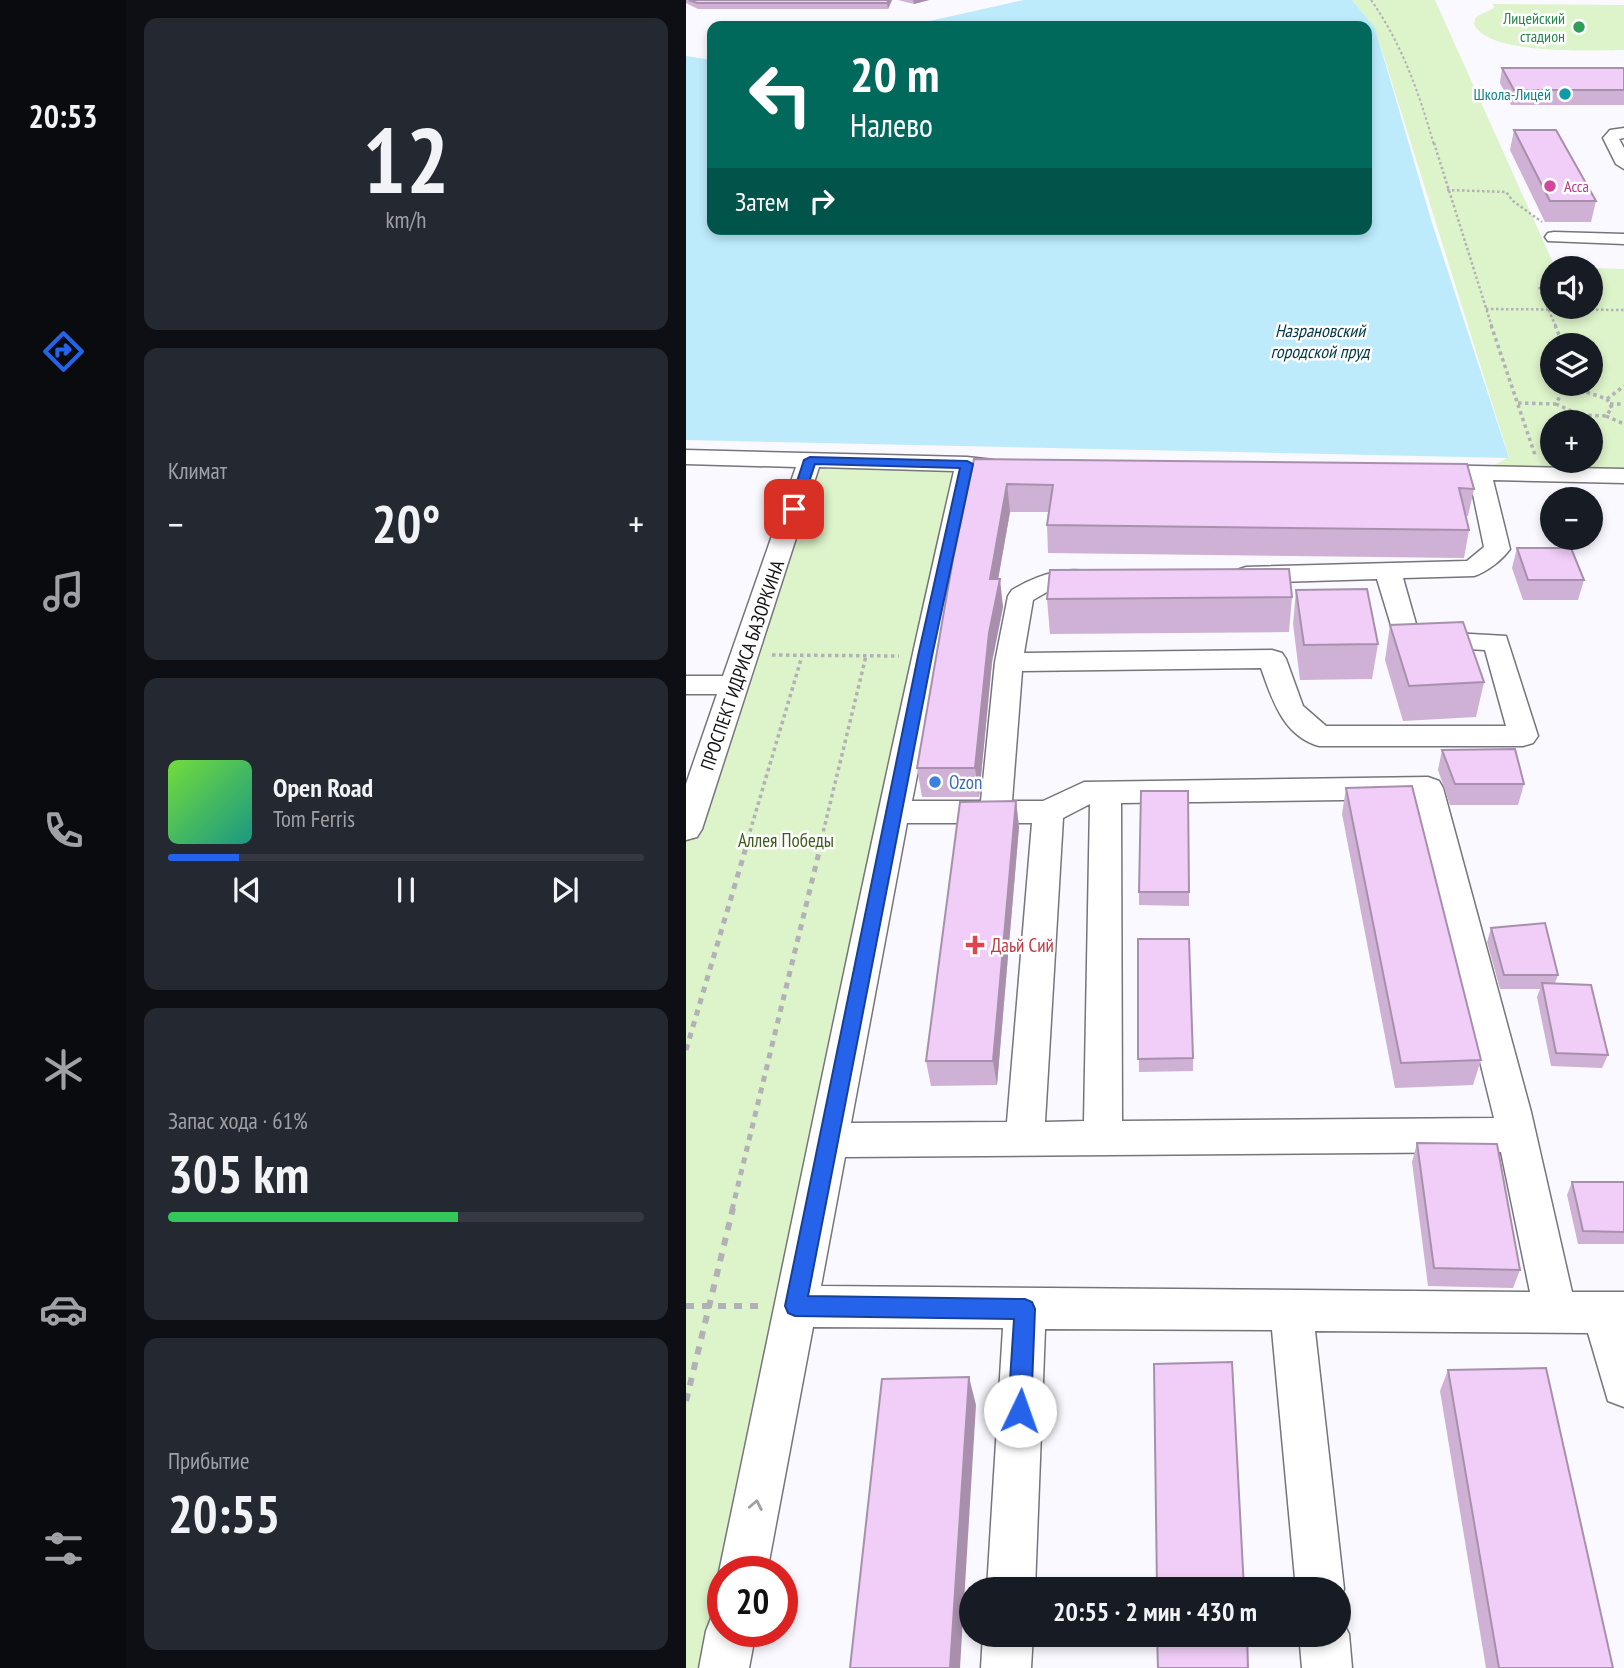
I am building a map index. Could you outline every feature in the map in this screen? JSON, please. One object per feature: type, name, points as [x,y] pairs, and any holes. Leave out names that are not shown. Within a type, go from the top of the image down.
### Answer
[{"type":"street","points":[[1624,132],[1616,133],[1611,138],[1624,164]]},
{"type":"street","points":[[1554,237],[1624,239]]},
{"type":"street","points":[[686,457],[1009,465]]},
{"type":"street","name":"ПРОСПЕКТ ИДРИСА БАЗОРКИНА","points":[[686,829],[810,460]]},
{"type":"street","points":[[746,1556],[893,812],[967,464]]},
{"type":"street","points":[[1397,472],[1624,476]]},
{"type":"street","points":[[1224,575],[1474,568],[1497,548],[1480,474]]},
{"type":"street","points":[[1009,662],[1272,659],[1290,710],[1319,736],[1523,736],[1496,642],[1407,639],[1388,571]]},
{"type":"street","points":[[996,811],[1009,662],[1021,596],[1048,580],[1116,578]]},
{"type":"street","points":[[686,685],[734,685]]},
{"type":"street","points":[[893,812],[1048,813],[1084,793],[1106,792],[1428,788],[1517,1135],[1556,1314]]},
{"type":"street","points":[[1103,1138],[1106,792]]},
{"type":"street","points":[[1025,1138],[1048,813]]},
{"type":"street","points":[[828,1140],[1517,1135]]},
{"type":"street","points":[[795,1306],[1614,1313],[1624,1385]]},
{"type":"street","points":[[1011,1577],[1025,1309]]},
{"type":"street","points":[[1292,1312],[1319,1577]]},
{"type":"street","points":[[724,1668],[728,1647]]},
{"type":"street","points":[[1006,1668],[1007,1647]]},
{"type":"street","points":[[1326,1647],[1328,1668]]},
{"type":"path","points":[[1371,0],[1385,18],[1429,121],[1447,190],[1537,461]]},
{"type":"path","points":[[1447,190],[1506,192],[1511,200],[1534,212],[1554,237]]},
{"type":"path","points":[[1486,309],[1540,310]]},
{"type":"path","points":[[1603,310],[1624,310]]},
{"type":"path","points":[[1607,399],[1624,386]]},
{"type":"path","points":[[1556,404],[1560,396]]},
{"type":"path","points":[[1598,396],[1607,399],[1612,408],[1605,416],[1624,424]]},
{"type":"path","points":[[1518,403],[1556,404],[1563,410]]},
{"type":"path","points":[[1610,404],[1624,404]]},
{"type":"path","points":[[746,655],[925,656]]},
{"type":"path","points":[[686,1050],[802,656]]},
{"type":"path","points":[[686,1401],[866,656]]},
{"type":"path","points":[[686,1306],[795,1306]]},
{"type":"green space","points":[[1352,0],[1435,0],[1550,256],[1540,256],[1540,319],[1603,319],[1603,268],[1624,269],[1624,476],[1480,473],[1509,457],[1375,28],[1372,21]]},
{"type":"green space","points":[[1493,4],[1624,5],[1624,50],[1543,49],[1499,42],[1483,34],[1474,24],[1476,17],[1494,8]]},
{"type":"green space","name":"Аллея Победы","points":[[810,460],[967,464],[727,1556],[707,1556],[707,1647],[724,1647],[724,1668],[686,1668],[686,827]]},
{"type":"water","name":"Назрановский городской пруд","points":[[1024,0],[1352,0],[1369,21],[930,21]]},
{"type":"water","name":"Назрановский городской пруд","points":[[1372,24],[1432,223],[1509,458],[686,440],[686,56],[707,59],[707,235],[1372,235]]},
{"type":"building","points":[[689,0],[889,0],[887,3],[697,3]]},
{"type":"building","points":[[1502,68],[1624,68],[1624,90],[1514,90]]},
{"type":"building","points":[[1514,130],[1556,130],[1596,201],[1550,201]]},
{"type":"building","points":[[974,459],[1467,464],[1474,489],[1459,488],[1469,530],[1047,525],[1053,485],[1007,484],[990,579],[1000,579],[989,633],[975,768],[917,768],[953,559]]},
{"type":"building","points":[[1517,548],[1572,550],[1584,580],[1528,580]]},
{"type":"building","points":[[1289,569],[1292,597],[1047,599],[1050,570]]},
{"type":"building","points":[[1367,589],[1378,644],[1304,645],[1296,590]]},
{"type":"building","points":[[1463,622],[1484,682],[1409,686],[1390,625]]},
{"type":"building","points":[[1515,749],[1524,784],[1455,784],[1442,750]]},
{"type":"building","points":[[1412,786],[1481,1060],[1401,1063],[1346,788]]},
{"type":"building","points":[[1141,791],[1188,791],[1189,892],[1139,892]]},
{"type":"building","points":[[1016,801],[993,1061],[926,1061],[960,802]]},
{"type":"building","points":[[1545,923],[1558,975],[1504,975],[1491,928]]},
{"type":"building","points":[[1138,939],[1189,939],[1193,1058],[1138,1059]]},
{"type":"building","points":[[1542,983],[1591,985],[1608,1055],[1556,1053]]},
{"type":"building","points":[[1417,1143],[1497,1144],[1520,1270],[1434,1268]]},
{"type":"building","points":[[1572,1182],[1624,1182],[1624,1232],[1583,1231]]},
{"type":"building","points":[[1232,1362],[1243,1577],[1157,1577],[1154,1364]]},
{"type":"building","points":[[1546,1368],[1613,1668],[1499,1668],[1448,1370]]},
{"type":"building","points":[[969,1377],[950,1668],[850,1668],[882,1379]]},
{"type":"building","points":[[1157,1647],[1247,1647],[1248,1668],[1158,1668]]},
{"type":"place","name":"Лицейский стадион","points":[[1579,27]]},
{"type":"place","name":"Школа-Лицей","points":[[1565,94]]},
{"type":"place","name":"Асса","points":[[1550,186]]},
{"type":"place","name":"Ozon","points":[[935,782]]},
{"type":"place","name":"Даьй Сий","points":[[975,945]]},
{"type":"route","points":[[794,509],[810,460],[967,464],[925,656],[795,1306],[1025,1309],[1020,1411]]}]
